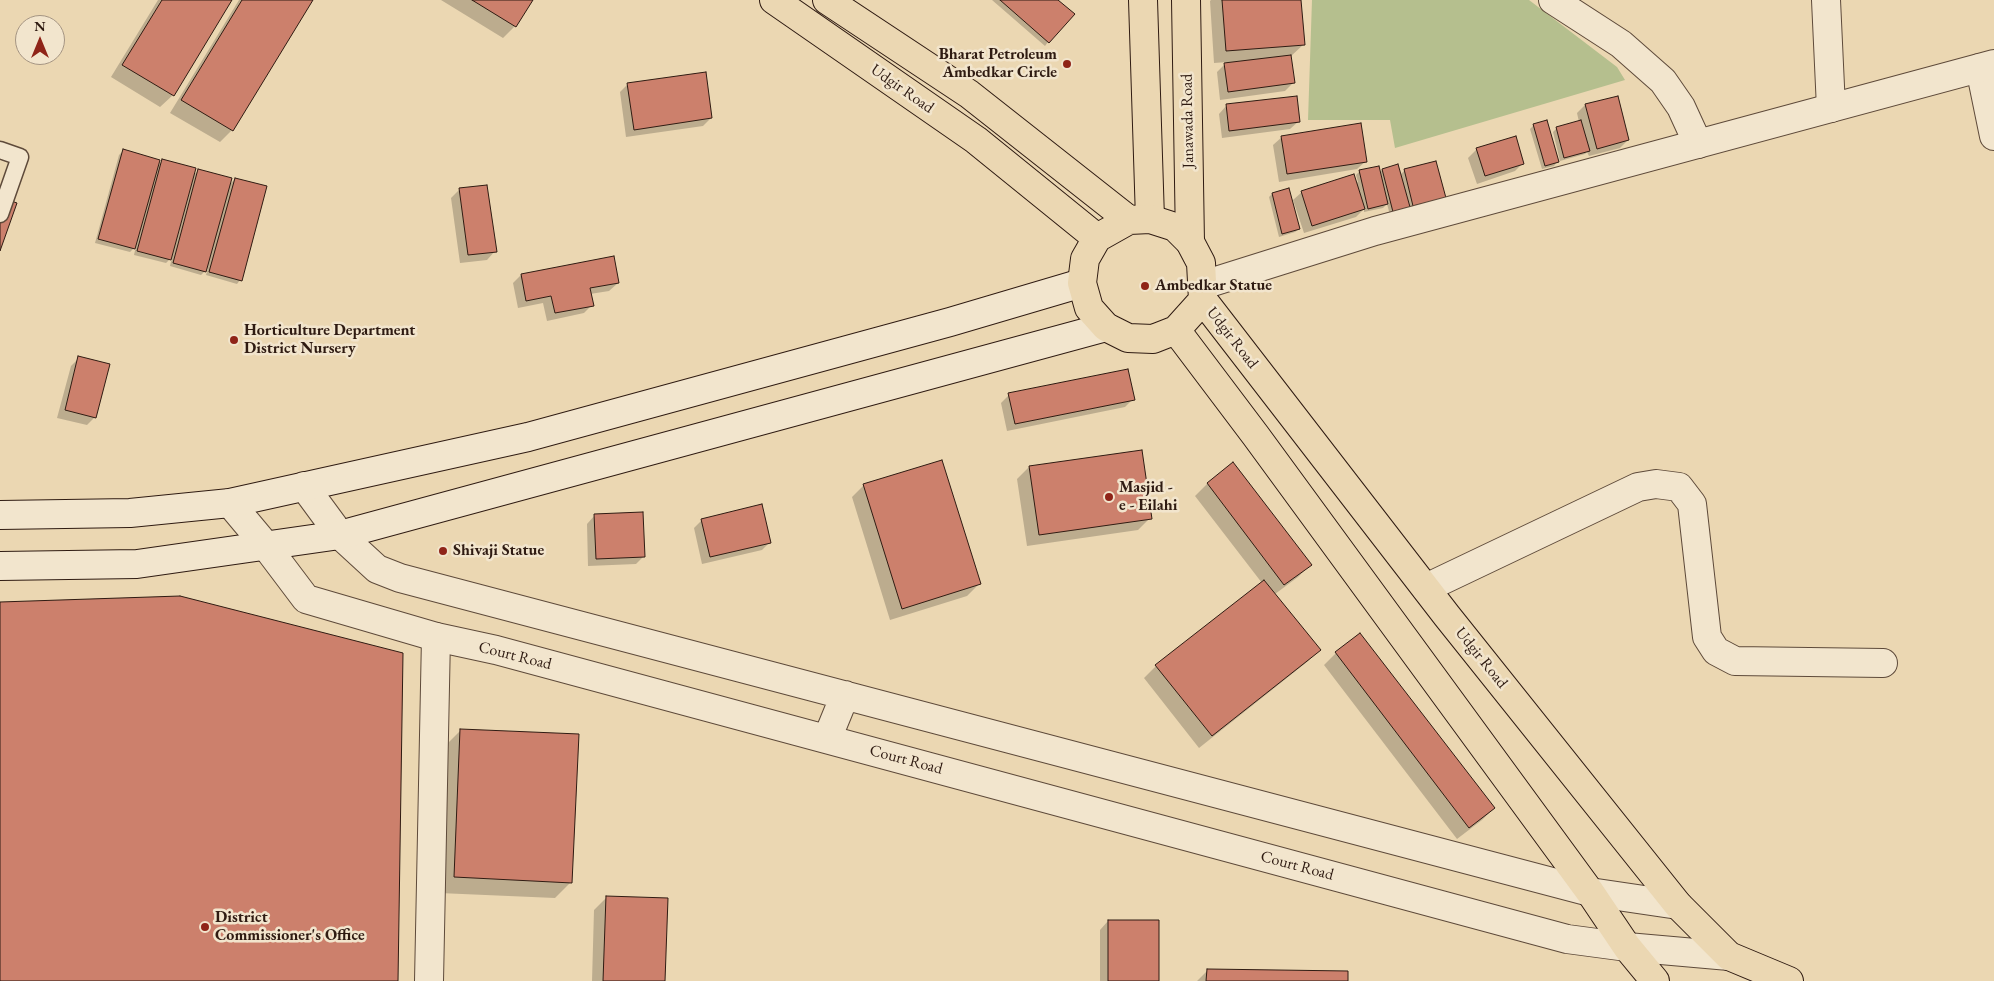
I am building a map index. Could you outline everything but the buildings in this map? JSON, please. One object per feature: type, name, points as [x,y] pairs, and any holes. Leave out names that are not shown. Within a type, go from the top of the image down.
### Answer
[{"type":"main road","name":"Udgir Road","points":[[774,0],[976,140],[1097,238]]},
{"type":"main road","points":[[1140,219],[1143,0]]},
{"type":"main road","name":"Janawada Road","points":[[1186,0],[1190,242]]},
{"type":"main road","name":"Udgir Road","points":[[843,4],[1140,219]]},
{"type":"main road","points":[[1140,219],[1175,226],[1190,242],[1201,262],[1203,293],[1176,330],[1153,339],[1128,338],[1106,328],[1089,308],[1082,283],[1085,259],[1097,238],[1140,219]]},
{"type":"main road","name":"Udgir Road","points":[[1203,293],[1426,588],[1678,905],[1729,956],[1790,981]]},
{"type":"main road","points":[[1176,330],[1256,436],[1590,892],[1627,947],[1653,980]]},
{"type":"street","points":[[1553,0],[1622,44],[1663,81],[1681,107],[1698,144]]},
{"type":"street","points":[[1826,0],[1831,108]]},
{"type":"street","points":[[1203,293],[1375,231],[1987,66],[1994,136]]},
{"type":"street","points":[[0,516],[130,513],[230,503],[528,437],[950,322],[1082,283]]},
{"type":"street","points":[[0,566],[137,564],[340,534],[1106,328]]},
{"type":"street","points":[[1426,588],[1638,487],[1656,484],[1679,487],[1692,504],[1707,637],[1716,651],[1735,661],[1883,663]]},
{"type":"street","points":[[304,486],[340,534],[377,569],[400,578],[1590,892],[1678,905]]},
{"type":"street","name":"Court Road","points":[[230,503],[266,546],[306,599],[436,637],[496,650],[1567,939],[1627,947],[1729,956]]},
{"type":"street","points":[[429,981],[436,637]]},
{"type":"street","points":[[827,739],[845,695]]},
{"type":"lane","points":[[0,150],[20,156],[0,214]]},
{"type":"green space","points":[[1312,0],[1529,0],[1617,67],[1625,80],[1395,148],[1390,120],[1308,120]]},
{"type":"place","name":"Bharat Petroleum Ambedkar Circle","points":[[1067,64]]},
{"type":"place","name":"Ambedkar Statue","points":[[1145,286]]},
{"type":"place","name":"Horticulture Department District Nursery","points":[[234,340]]},
{"type":"place","name":"Masjid - e - Eilahi","points":[[1109,497]]},
{"type":"place","name":"Shivaji Statue","points":[[443,551]]},
{"type":"place","name":"District Commissioner's Office","points":[[205,927]]}]
